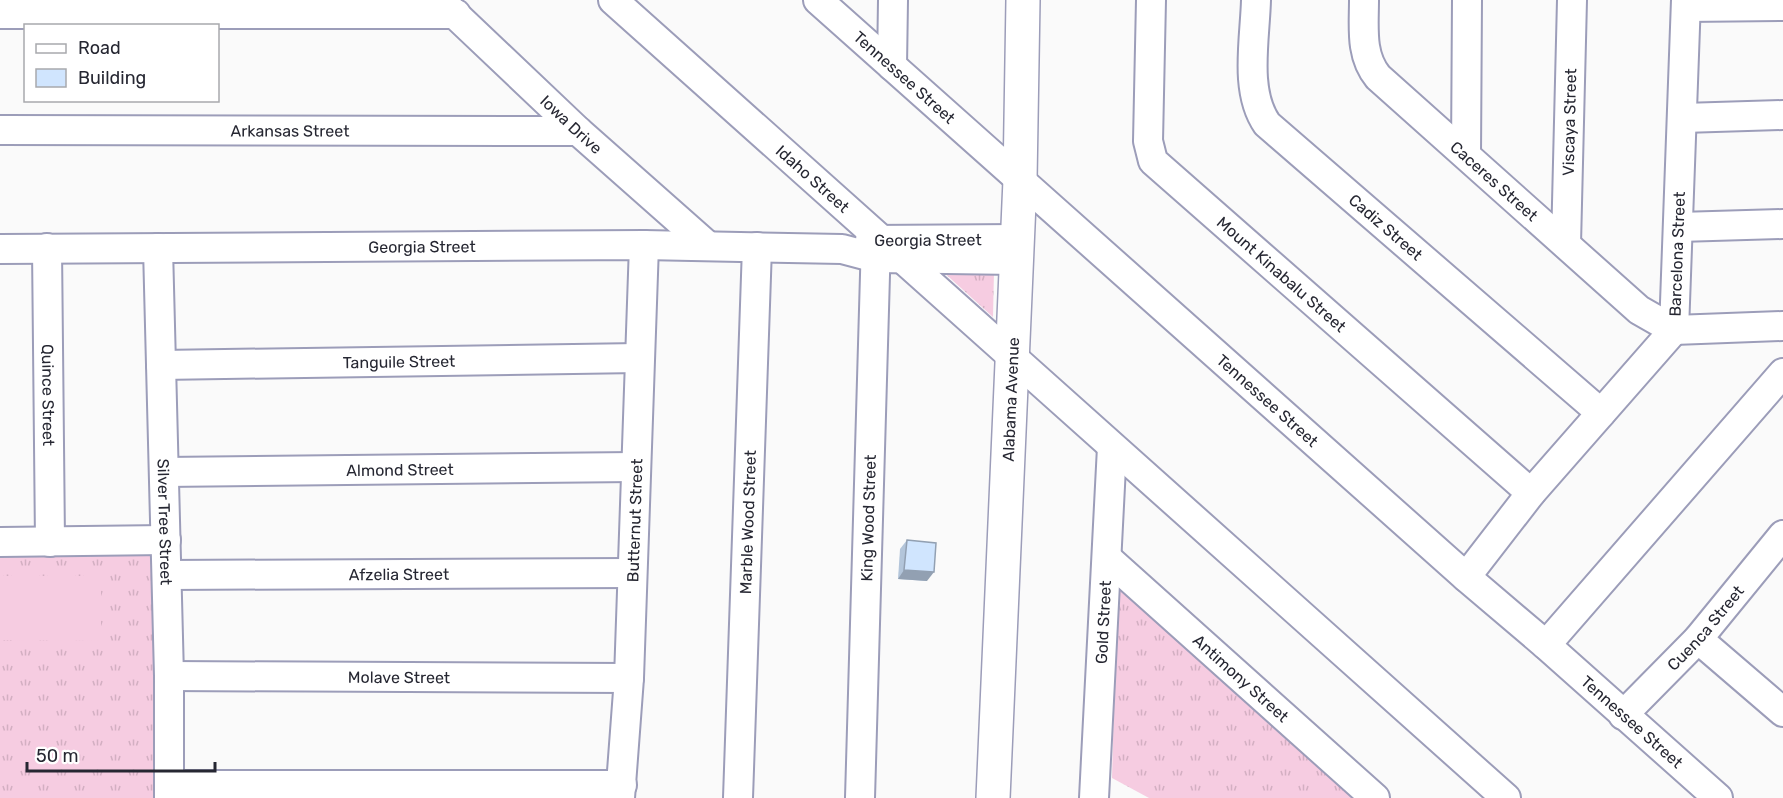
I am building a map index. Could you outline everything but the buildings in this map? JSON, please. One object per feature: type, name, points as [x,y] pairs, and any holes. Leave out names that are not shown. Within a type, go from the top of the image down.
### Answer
[{"type":"street","name":"Idaho Street","points":[[613,0],[884,251],[1012,358],[1506,798]]},
{"type":"street","name":"Tennessee Street","points":[[818,0],[1466,577],[1718,798]]},
{"type":"street","points":[[892,66],[893,0]]},
{"type":"street","name":"Alabama Avenue","points":[[993,798],[1020,180],[1023,0]]},
{"type":"street","name":"Mount Kinabalu Street","points":[[1151,0],[1148,141],[1153,161],[1531,493]]},
{"type":"street","name":"Cadiz Street","points":[[1256,0],[1254,88],[1256,105],[1267,124],[1601,413]]},
{"type":"street","name":"Caceres Street","points":[[1364,0],[1364,46],[1371,68],[1639,310],[1674,330]]},
{"type":"street","points":[[1466,154],[1467,0]]},
{"type":"street","name":"Viscaya Street","points":[[1566,244],[1572,0]]},
{"type":"street","points":[[1686,4],[1783,6]]},
{"type":"street","name":"Barcelona Street","points":[[1466,577],[1531,493],[1674,330],[1686,4]]},
{"type":"street","points":[[0,14],[448,7]]},
{"type":"street","name":"Iowa Drive","points":[[448,7],[578,131],[708,246]]},
{"type":"street","points":[[1683,117],[1783,115]]},
{"type":"street","name":"Arkansas Street","points":[[0,130],[578,131]]},
{"type":"street","points":[[1679,227],[1783,224]]},
{"type":"street","name":"Georgia Street","points":[[0,249],[644,245],[884,251],[1017,250]]},
{"type":"street","name":"Butternut Street","points":[[621,792],[628,678],[644,245]]},
{"type":"street","name":"Marble Wood Street","points":[[738,798],[757,247]]},
{"type":"street","name":"Quince Street","points":[[47,248],[50,542]]},
{"type":"street","name":"Silver Tree Street","points":[[158,248],[167,575],[169,792]]},
{"type":"street","name":"King Wood Street","points":[[860,798],[884,251]]},
{"type":"street","points":[[1674,330],[1783,326]]},
{"type":"street","name":"Tanguile Street","points":[[161,365],[639,358]]},
{"type":"street","points":[[1546,645],[1783,373]]},
{"type":"street","name":"Gold Street","points":[[1096,797],[1112,447]]},
{"type":"street","name":"Almond Street","points":[[164,472],[636,466]]},
{"type":"street","name":"Cuenca Street","points":[[1623,715],[1774,565],[1783,535]]},
{"type":"street","points":[[0,542],[166,540]]},
{"type":"street","name":"Antimony Street","points":[[1107,558],[1375,798]]},
{"type":"street","name":"Afzelia Street","points":[[167,575],[632,573]]},
{"type":"street","points":[[1698,639],[1783,712]]},
{"type":"street","name":"Molave Street","points":[[169,676],[628,678]]},
{"type":"street","points":[[169,792],[621,792]]},
{"type":"green space","points":[[940,269],[994,271],[993,317]]},
{"type":"green space","points":[[154,553],[158,798],[0,798],[0,554]]},
{"type":"green space","points":[[0,576],[101,576],[101,641],[0,640]]},
{"type":"green space","points":[[1117,585],[1354,798],[1149,798],[1112,778]]}]
